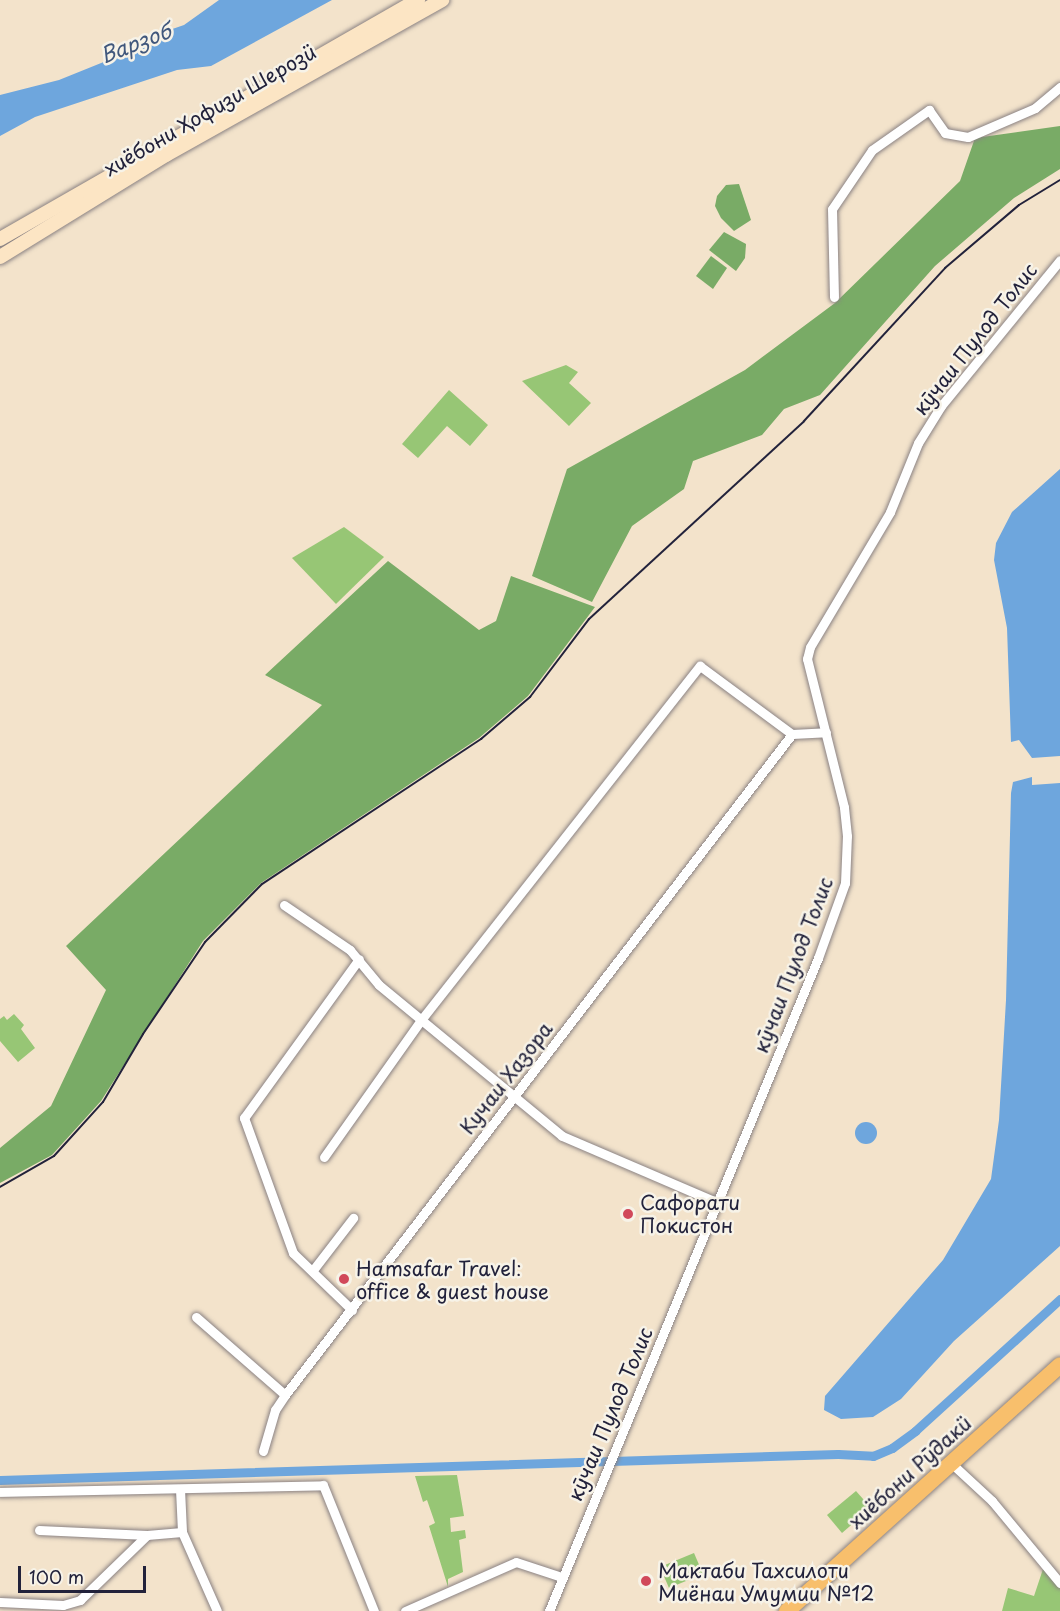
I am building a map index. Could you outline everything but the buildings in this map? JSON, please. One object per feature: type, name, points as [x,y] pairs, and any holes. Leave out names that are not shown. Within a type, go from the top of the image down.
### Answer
[{"type":"highway","name":"хиёбони Рӯдакӣ","points":[[788,1611],[1060,1365]]},
{"type":"main road","name":"хиёбони Ҳофизи Шерозӣ","points":[[0,239],[418,0]]},
{"type":"main road","name":"хиёбони Ҳофизи Шерозӣ","points":[[0,257],[166,155],[442,0]]},
{"type":"street","points":[[834,297],[832,209],[872,150],[929,110],[945,133],[968,137],[1035,108],[1060,87]]},
{"type":"street","name":"кӯчаи Пулод Толис","points":[[549,1611],[596,1491],[718,1203],[845,883],[846,826],[826,732],[807,659],[810,647],[890,512],[918,443],[941,406],[1060,260]]},
{"type":"street","points":[[324,1156],[421,1020],[700,666],[792,734],[826,732]]},
{"type":"street","name":"Кучаи Хазора","points":[[263,1451],[274,1410],[285,1395],[792,734]]},
{"type":"street","points":[[284,905],[359,959],[379,985],[562,1136],[718,1203]]},
{"type":"street","points":[[352,1310],[293,1253],[244,1118],[359,959]]},
{"type":"street","points":[[313,1270],[353,1218]]},
{"type":"street","points":[[196,1317],[285,1395]]},
{"type":"street","points":[[951,1463],[992,1501],[1060,1583]]},
{"type":"street","points":[[0,1492],[323,1485],[374,1611]]},
{"type":"street","points":[[180,1489],[182,1532],[213,1610]]},
{"type":"street","points":[[39,1530],[147,1536],[182,1532]]},
{"type":"street","points":[[0,1602],[64,1608],[80,1600],[147,1536]]},
{"type":"street","points":[[405,1611],[516,1562],[562,1577]]},
{"type":"green space","points":[[1060,126],[1060,169],[1014,198],[935,266],[820,395],[784,409],[762,435],[693,461],[684,489],[632,526],[592,602],[532,576],[567,469],[745,370],[835,303],[960,181],[975,138]]},
{"type":"green space","points":[[739,184],[751,220],[734,231],[721,218],[715,206],[717,196],[726,185]]},
{"type":"green space","points":[[724,232],[746,244],[745,258],[736,271],[709,250]]},
{"type":"green space","points":[[711,256],[727,268],[713,289],[696,276]]},
{"type":"green space","points":[[566,365],[578,372],[569,383],[591,403],[569,426],[522,381]]},
{"type":"green space","points":[[449,390],[488,425],[470,446],[447,426],[418,458],[402,444]]},
{"type":"green space","points":[[344,527],[384,557],[336,604],[292,558]]},
{"type":"green space","points":[[388,561],[479,630],[496,621],[511,576],[595,607],[528,696],[479,738],[261,883],[203,941],[101,1101],[52,1155],[0,1183],[0,1148],[51,1106],[106,990],[66,946],[322,705],[265,675]]},
{"type":"green space","points":[[14,1014],[24,1025],[21,1029],[35,1048],[18,1062],[0,1041],[0,1019],[4,1016],[7,1020]]},
{"type":"green space","points":[[457,1475],[464,1516],[450,1518],[451,1532],[465,1530],[466,1538],[459,1540],[463,1572],[448,1579],[448,1587],[429,1526],[435,1523],[427,1500],[423,1502],[415,1476]]},
{"type":"green space","points":[[856,1491],[871,1508],[842,1533],[827,1515]]},
{"type":"green space","points":[[694,1553],[703,1574],[669,1588],[660,1567]]},
{"type":"green space","points":[[1043,1569],[1060,1579],[1060,1611],[1002,1611],[1008,1588],[1034,1596]]},
{"type":"water","points":[[219,0],[332,0],[211,66],[177,70],[35,117],[0,136],[0,95],[59,80],[116,57],[149,37],[184,25]]},
{"type":"water","points":[[1060,469],[1060,756],[1032,758],[1019,740],[1011,742],[1007,628],[994,560],[996,543],[1012,512]]},
{"type":"water","points":[[1032,777],[1032,785],[1060,783],[1060,1246],[954,1341],[901,1399],[873,1417],[841,1419],[824,1410],[825,1396],[943,1260],[991,1179],[999,1120],[1006,1000],[1011,793],[1013,782]]},
{"type":"water","points":[[866,1122],[876,1129],[877,1133],[870,1143],[866,1144],[856,1137],[855,1133],[862,1123]]},
{"type":"waterway","points":[[0,1480],[838,1454],[873,1456],[892,1448],[915,1431],[1060,1299]]},
{"type":"railway","points":[[0,1187],[54,1156],[103,1102],[143,1034],[205,942],[262,884],[481,739],[530,697],[589,619],[804,421],[945,268],[1019,205],[1060,180]]},
{"type":"place","name":"Сафорати Покистон","points":[[628,1214]]},
{"type":"place","name":"Hamsafar Travel: office & guest house","points":[[344,1279]]},
{"type":"place","name":"Мактаби Тахсилоти Миёнаи Умумии №12","points":[[646,1581]]},
{"type":"water label","name":"Варзоб","points":[[135,42]]}]
